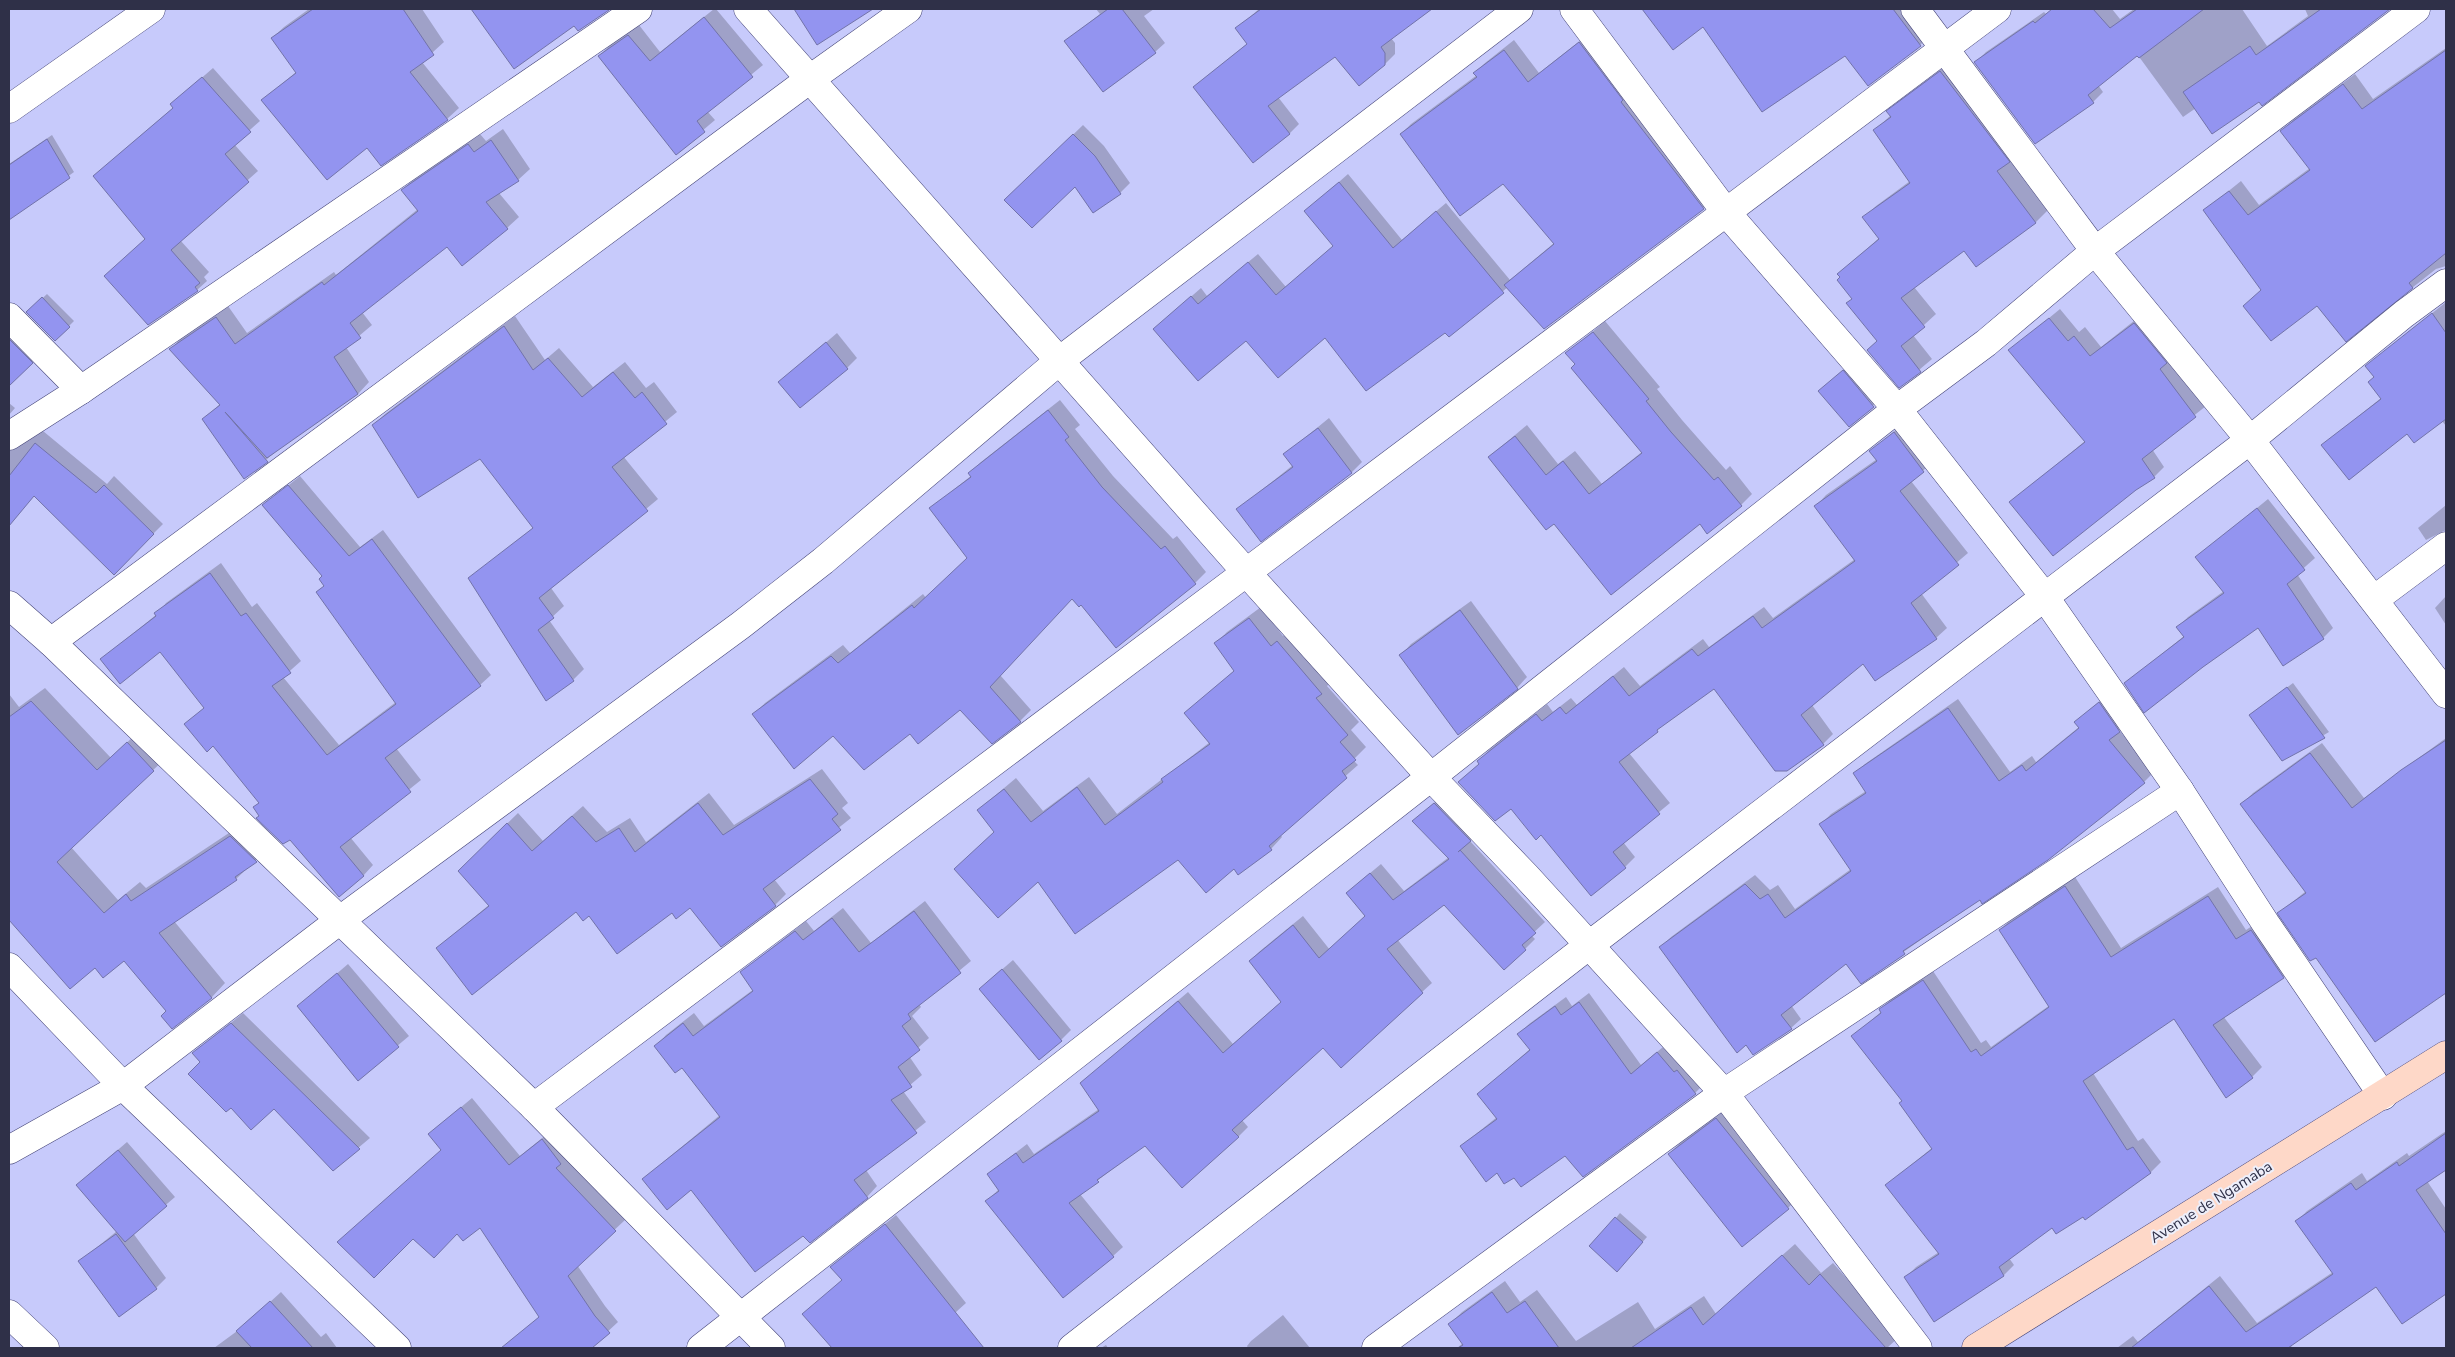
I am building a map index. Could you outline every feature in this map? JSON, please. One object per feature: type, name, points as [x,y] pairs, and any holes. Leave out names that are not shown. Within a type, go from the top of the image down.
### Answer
[{"type":"street","points":[[9,109],[151,9]]},
{"type":"street","points":[[9,436],[81,390],[638,9]]},
{"type":"street","points":[[748,9],[1246,572],[1431,777],[1526,876],[1724,1093],[1918,1348]]},
{"type":"street","points":[[51,642],[810,79],[908,9]]},
{"type":"street","points":[[9,1150],[123,1086],[340,920],[741,625],[823,561],[1059,361],[1519,9]]},
{"type":"street","points":[[1574,9],[1725,211],[1897,409],[2044,596],[2180,791],[2266,924],[2383,1096]]},
{"type":"street","points":[[1915,9],[1946,48],[2095,251],[2250,440],[2375,599],[2446,694]]},
{"type":"street","points":[[534,1107],[1725,211],[1997,9]]},
{"type":"street","points":[[701,1348],[1431,777],[1897,409],[1986,343],[2095,251],[2416,9]]},
{"type":"street","points":[[1072,1348],[1588,946],[2250,440],[2404,314],[2446,283]]},
{"type":"street","points":[[9,316],[81,390]]},
{"type":"street","points":[[2375,599],[2446,546]]},
{"type":"street","points":[[9,604],[51,642],[534,1107],[770,1348]]},
{"type":"street","points":[[1376,1348],[1724,1093],[2180,791]]},
{"type":"street","points":[[9,967],[123,1086],[397,1348]]},
{"type":"street","name":"Avenue de Ngamaba","points":[[1976,1348],[2446,1055]]},
{"type":"street","points":[[9,1314],[45,1348]]},
{"type":"building","points":[[313,9],[403,9],[434,55],[410,72],[448,120],[381,166],[367,148],[327,180],[261,100],[296,73],[271,38]]},
{"type":"building","points":[[471,9],[609,10],[578,31],[574,26],[514,69]]},
{"type":"building","points":[[794,9],[873,9],[817,45]]},
{"type":"building","points":[[1108,9],[1122,9],[1156,53],[1103,92],[1064,41]]},
{"type":"building","points":[[1261,9],[1432,9],[1381,47],[1385,53],[1385,65],[1359,86],[1335,57],[1268,106],[1290,134],[1253,163],[1193,87],[1247,44],[1235,28]]},
{"type":"building","points":[[1642,9],[1893,9],[1921,46],[1868,86],[1845,56],[1762,112],[1703,27],[1673,50]]},
{"type":"building","points":[[2052,9],[2093,9],[2110,28],[2137,9],[2204,9],[2139,58],[2137,56],[2088,95],[2094,103],[2035,144],[1974,62],[2033,21],[2035,23]]},
{"type":"building","points":[[2321,9],[2390,9],[2262,106],[2259,102],[2212,134],[2183,92],[2250,46],[2256,55]]},
{"type":"building","points":[[704,17],[753,77],[697,121],[705,132],[676,155],[598,56],[628,35],[650,61]]},
{"type":"building","points":[[1579,42],[1623,100],[1621,102],[1704,209],[1544,329],[1504,285],[1554,244],[1503,184],[1460,216],[1400,134],[1477,77],[1473,73],[1504,50],[1528,82]]},
{"type":"building","points":[[2446,50],[2446,253],[2409,283],[2413,288],[2346,342],[2317,306],[2271,341],[2243,306],[2261,290],[2203,210],[2229,191],[2248,215],[2310,170],[2280,131],[2343,84],[2362,109]]},
{"type":"building","points":[[1940,71],[2010,162],[1997,171],[2036,223],[1976,267],[1964,251],[1901,298],[1925,327],[1901,346],[1921,372],[1899,388],[1867,350],[1877,341],[1846,303],[1852,299],[1837,280],[1840,277],[1837,274],[1879,239],[1862,217],[1910,183],[1873,130],[1891,117],[1886,111]]},
{"type":"building","points":[[202,77],[251,132],[225,154],[249,182],[171,250],[200,283],[195,287],[198,291],[148,325],[104,276],[145,239],[93,176],[173,108],[170,104]]},
{"type":"building","points":[[1073,134],[1095,156],[1121,194],[1093,213],[1075,187],[1032,228],[1004,200]]},
{"type":"building","points":[[47,139],[70,178],[9,220],[9,165]]},
{"type":"building","points":[[491,140],[519,181],[486,202],[508,229],[462,266],[447,247],[350,323],[361,338],[334,357],[358,394],[267,458],[225,412],[268,462],[244,479],[202,419],[220,405],[169,349],[216,317],[235,344],[322,282],[324,285],[418,211],[401,190],[468,144],[474,152]]},
{"type":"building","points":[[1339,182],[1393,248],[1436,211],[1504,293],[1449,337],[1445,333],[1366,391],[1325,338],[1278,378],[1246,341],[1198,381],[1153,329],[1191,296],[1198,304],[1248,262],[1276,295],[1333,246],[1304,211]]},
{"type":"building","points":[[42,297],[70,327],[55,341],[26,312]]},
{"type":"building","points":[[2432,313],[2446,333],[2446,419],[2414,443],[2407,434],[2349,480],[2321,445],[2381,399],[2368,382],[2374,377],[2365,366]]},
{"type":"building","points":[[2049,318],[2068,341],[2074,336],[2090,356],[2134,323],[2167,363],[2160,369],[2196,417],[2142,459],[2155,478],[2136,490],[2053,556],[2009,502],[2085,442],[2008,350]]},
{"type":"building","points":[[504,326],[533,370],[548,358],[582,397],[613,372],[635,398],[642,392],[667,424],[612,467],[648,511],[539,598],[554,618],[538,630],[574,681],[546,701],[468,578],[533,528],[480,459],[418,498],[372,425]]},
{"type":"building","points":[[1593,332],[1649,399],[1646,401],[1671,432],[1714,480],[1718,477],[1742,506],[1707,534],[1700,524],[1611,595],[1554,524],[1546,530],[1488,457],[1515,436],[1546,475],[1563,461],[1589,494],[1642,453],[1571,368],[1575,364],[1565,353]]},
{"type":"building","points":[[9,339],[33,363],[9,386]]},
{"type":"building","points":[[826,342],[848,369],[800,408],[778,382]]},
{"type":"building","points":[[1843,370],[1874,407],[1849,427],[1818,391]]},
{"type":"building","points":[[1048,410],[1069,437],[1065,440],[1102,487],[1161,549],[1165,546],[1196,584],[1116,648],[1081,605],[1079,607],[1072,599],[990,687],[1021,722],[992,744],[960,710],[918,744],[910,734],[864,770],[833,736],[794,769],[752,714],[831,656],[838,663],[912,605],[914,608],[967,558],[929,508],[971,477],[968,473]]},
{"type":"building","points":[[1318,428],[1352,473],[1261,542],[1236,509],[1293,467],[1283,454]]},
{"type":"building","points":[[1894,432],[1924,472],[1900,491],[1959,565],[1911,603],[1937,639],[1875,681],[1863,664],[1801,715],[1824,745],[1787,771],[1775,771],[1714,689],[1657,730],[1658,732],[1619,762],[1660,814],[1613,852],[1626,868],[1591,896],[1541,835],[1536,840],[1511,809],[1495,821],[1458,782],[1479,764],[1477,761],[1536,714],[1542,721],[1560,707],[1566,714],[1613,676],[1629,696],[1692,649],[1698,656],[1753,616],[1762,628],[1855,561],[1814,506],[1877,461],[1869,451]]},
{"type":"building","points":[[35,443],[96,493],[104,485],[154,534],[114,575],[34,496],[9,526],[9,476]]},
{"type":"building","points":[[288,485],[349,556],[372,539],[481,686],[385,758],[411,792],[340,847],[364,876],[339,897],[290,840],[283,844],[256,818],[259,816],[253,807],[259,803],[213,746],[207,752],[184,724],[204,708],[160,652],[120,684],[100,659],[156,616],[154,613],[210,573],[241,616],[246,613],[291,673],[272,686],[327,755],[396,704],[316,592],[324,586],[319,579],[322,576],[262,505]]},
{"type":"building","points":[[2257,508],[2305,570],[2287,584],[2324,639],[2283,666],[2258,628],[2203,667],[2144,713],[2124,683],[2184,637],[2176,627],[2224,593],[2195,557]]},
{"type":"building","points":[[1460,610],[1518,689],[1458,735],[1399,655]]},
{"type":"building","points":[[1249,618],[1271,646],[1277,641],[1322,694],[1316,698],[1348,735],[1340,742],[1356,760],[1342,771],[1347,778],[1269,846],[1272,850],[1238,875],[1234,869],[1206,893],[1178,860],[1075,934],[1038,882],[998,918],[954,869],[994,832],[977,810],[1004,789],[1031,822],[1077,787],[1105,825],[1163,782],[1161,779],[1210,744],[1184,713],[1234,671],[1214,643]]},
{"type":"building","points":[[2287,687],[2325,738],[2282,761],[2249,715]]},
{"type":"building","points":[[31,701],[97,770],[127,742],[154,771],[57,862],[104,913],[126,894],[131,901],[230,836],[257,862],[235,877],[237,880],[159,933],[212,998],[172,1029],[161,1016],[166,1011],[124,961],[103,978],[95,968],[70,989],[9,920],[9,717]]},
{"type":"building","points":[[2099,702],[2120,732],[2109,740],[2145,783],[2048,860],[1982,904],[1980,900],[1903,951],[1905,954],[1861,984],[1846,964],[1781,1015],[1792,1029],[1753,1055],[1746,1045],[1737,1053],[1659,947],[1745,884],[1760,899],[1768,894],[1785,918],[1851,871],[1819,824],[1866,793],[1853,773],[1948,708],[1999,781],[2022,765],[2026,771],[2079,728],[2074,722]]},
{"type":"building","points":[[2446,740],[2446,993],[2375,1042],[2316,958],[2310,961],[2277,913],[2306,893],[2240,804],[2310,753],[2352,808],[2401,770]]},
{"type":"building","points":[[810,779],[838,814],[832,819],[841,830],[763,889],[776,906],[721,947],[690,908],[676,919],[672,913],[617,954],[589,916],[583,921],[576,912],[472,995],[436,948],[489,906],[458,871],[507,823],[532,851],[572,816],[596,842],[619,828],[635,852],[698,803],[723,835]]},
{"type":"building","points":[[1434,803],[1471,841],[1460,850],[1536,933],[1522,945],[1526,950],[1504,970],[1444,905],[1387,949],[1423,993],[1341,1068],[1323,1048],[1232,1130],[1239,1137],[1182,1188],[1145,1146],[1097,1180],[1099,1182],[1069,1203],[1114,1257],[1063,1298],[985,1201],[999,1191],[987,1174],[1016,1153],[1023,1163],[1099,1111],[1080,1083],[1178,1001],[1223,1053],[1281,1002],[1249,961],[1293,925],[1319,958],[1365,916],[1346,893],[1370,873],[1393,900],[1449,859],[1412,821]]},
{"type":"building","points":[[2065,886],[2111,957],[2208,896],[2236,939],[2251,930],[2284,978],[2213,1025],[2253,1078],[2226,1098],[2174,1019],[2083,1081],[2127,1150],[2133,1147],[2151,1173],[2085,1220],[2083,1217],[2056,1234],[2052,1228],[1999,1267],[2004,1276],[1934,1322],[1904,1277],[1939,1254],[1885,1185],[1932,1149],[1899,1103],[1902,1101],[1851,1036],[1881,1013],[1879,1009],[1923,980],[1971,1052],[1976,1049],[1981,1056],[2049,1007],[1999,930]]},
{"type":"building","points":[[914,911],[961,973],[908,1014],[911,1019],[902,1026],[920,1050],[898,1067],[912,1087],[891,1100],[917,1133],[854,1180],[868,1198],[810,1243],[803,1236],[755,1272],[691,1190],[667,1210],[642,1179],[720,1117],[682,1068],[675,1073],[654,1046],[683,1023],[693,1036],[753,991],[740,972],[795,931],[803,940],[832,918],[859,952]]},
{"type":"building","points":[[1002,969],[1062,1041],[1039,1060],[979,989]]},
{"type":"building","points":[[337,973],[399,1047],[358,1081],[297,1006]]},
{"type":"building","points":[[1579,1002],[1631,1074],[1657,1052],[1674,1072],[1677,1070],[1696,1094],[1583,1177],[1565,1156],[1521,1187],[1514,1178],[1504,1184],[1497,1173],[1486,1182],[1460,1146],[1497,1119],[1477,1094],[1530,1050],[1517,1034],[1555,1006],[1561,1015]]},
{"type":"building","points":[[231,1023],[360,1149],[333,1171],[274,1109],[251,1130],[231,1108],[226,1112],[188,1074],[200,1062],[192,1053]]},
{"type":"building","points":[[461,1107],[509,1165],[542,1139],[561,1164],[556,1168],[616,1231],[568,1276],[595,1316],[610,1333],[592,1348],[501,1348],[539,1317],[480,1228],[463,1241],[457,1234],[434,1258],[413,1239],[374,1278],[337,1242],[441,1150],[428,1134]]},
{"type":"building","points":[[1716,1118],[1789,1209],[1742,1247],[1668,1154]]},
{"type":"building","points":[[2446,1133],[2446,1170],[2416,1190],[2446,1234],[2446,1294],[2402,1324],[2376,1287],[2288,1348],[2131,1348],[2209,1286],[2246,1332],[2333,1274],[2295,1221],[2351,1183],[2356,1190],[2397,1162],[2399,1166]]},
{"type":"building","points":[[118,1150],[167,1206],[125,1242],[76,1185]]},
{"type":"building","points":[[1615,1217],[1643,1242],[1617,1272],[1589,1246]]},
{"type":"building","points":[[885,1224],[984,1348],[832,1348],[802,1314],[842,1280],[830,1267]]},
{"type":"building","points":[[116,1234],[157,1289],[119,1317],[78,1261]]},
{"type":"building","points":[[1782,1255],[1809,1285],[1820,1274],[1886,1348],[1631,1348],[1691,1307],[1703,1325]]},
{"type":"building","points":[[1492,1292],[1507,1313],[1525,1301],[1559,1348],[1458,1348],[1463,1345],[1448,1324]]},
{"type":"building","points":[[270,1301],[313,1348],[252,1348],[236,1331]]}]
